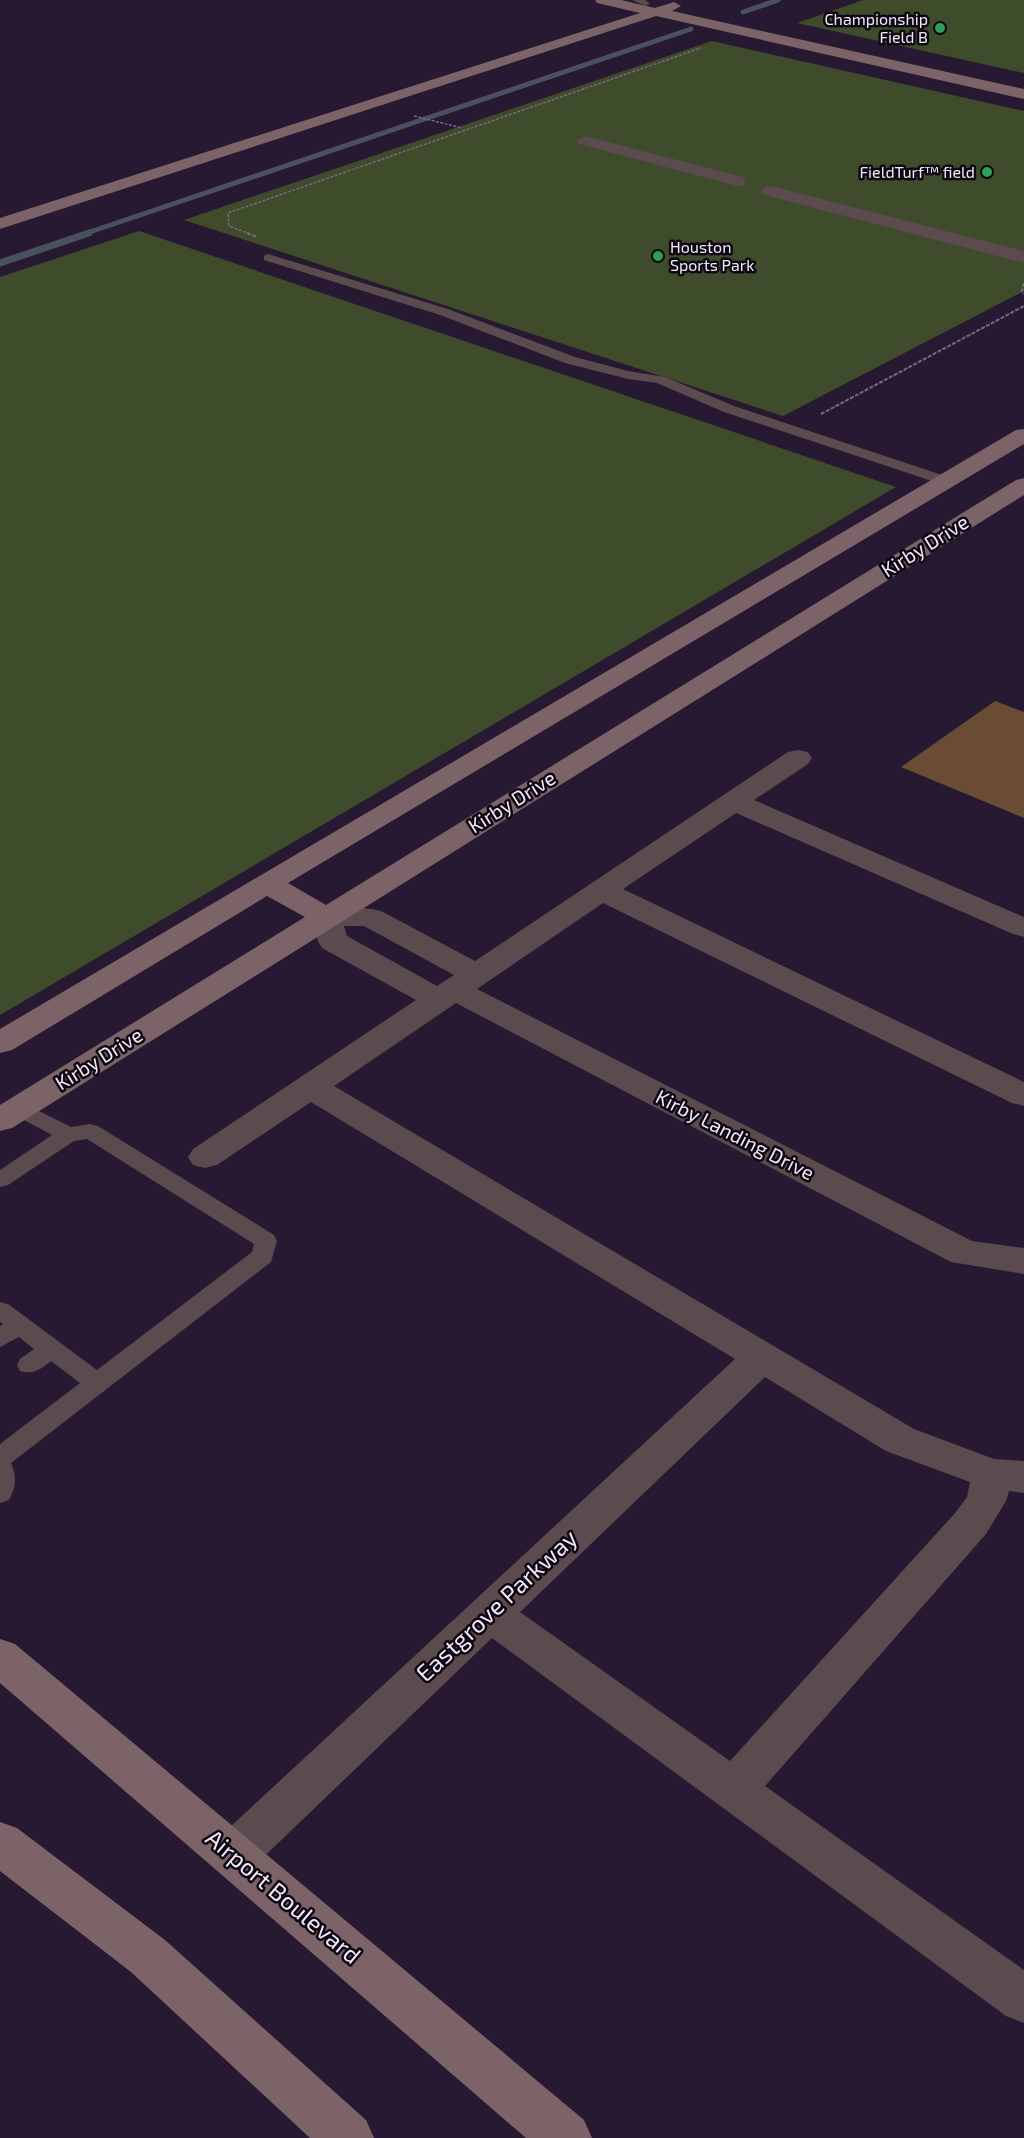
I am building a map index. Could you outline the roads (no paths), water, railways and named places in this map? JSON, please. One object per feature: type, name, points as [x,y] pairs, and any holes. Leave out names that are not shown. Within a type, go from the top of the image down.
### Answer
[{"type":"street","points":[[603,0],[674,6],[1017,81]]},
{"type":"street","points":[[0,224],[643,5],[1024,94]]},
{"type":"street","points":[[993,87],[1017,81]]},
{"type":"street","points":[[585,141],[745,189],[749,179],[769,182],[774,186],[771,190],[1024,257]]},
{"type":"street","name":"Kirby Drive","points":[[10,1114],[718,674],[973,490],[1024,435]]},
{"type":"street","name":"Kirby Drive","points":[[0,1043],[266,883],[660,652],[973,490],[1024,485]]},
{"type":"street","points":[[660,652],[718,674]]},
{"type":"street","points":[[206,1157],[455,987],[798,758]]},
{"type":"street","points":[[733,801],[1024,928]]},
{"type":"street","points":[[266,883],[326,916]]},
{"type":"street","points":[[602,890],[1024,1095]]},
{"type":"street","name":"Kirby Landing Drive","points":[[455,987],[370,917],[326,916],[333,941],[455,987],[964,1253],[1024,1261]]},
{"type":"street","points":[[309,1086],[900,1440],[1008,1476],[986,1501],[971,1523],[733,1789]]},
{"type":"street","name":"Eastgrove Parkway","points":[[233,1855],[761,1358]]},
{"type":"street","points":[[489,1613],[1024,1999]]},
{"type":"street","name":"Airport Boulevard","points":[[0,1657],[566,2138]]},
{"type":"street","points":[[0,1843],[148,1956],[348,2138]]},
{"type":"lane","points":[[268,258],[444,312],[570,360],[628,375],[660,380],[729,409],[973,490]]},
{"type":"lane","points":[[10,1114],[68,1135]]},
{"type":"lane","points":[[0,1180],[68,1135],[90,1131],[266,1241],[263,1256],[0,1458]]},
{"type":"lane","points":[[6,1324],[51,1349],[97,1383]]},
{"type":"lane","points":[[29,1365],[51,1349]]},
{"type":"lane","points":[[0,1467],[3,1481],[0,1493]]},
{"type":"waterway","points":[[743,12],[778,0]]},
{"type":"waterway","points":[[84,234],[691,29]]},
{"type":"waterway","points":[[0,263],[89,233]]},
{"type":"place","name":"Championship Field B","points":[[940,28]]},
{"type":"place","name":"FieldTurf™ field","points":[[987,172]]},
{"type":"place","name":"Houston Sports Park","points":[[658,256]]}]
